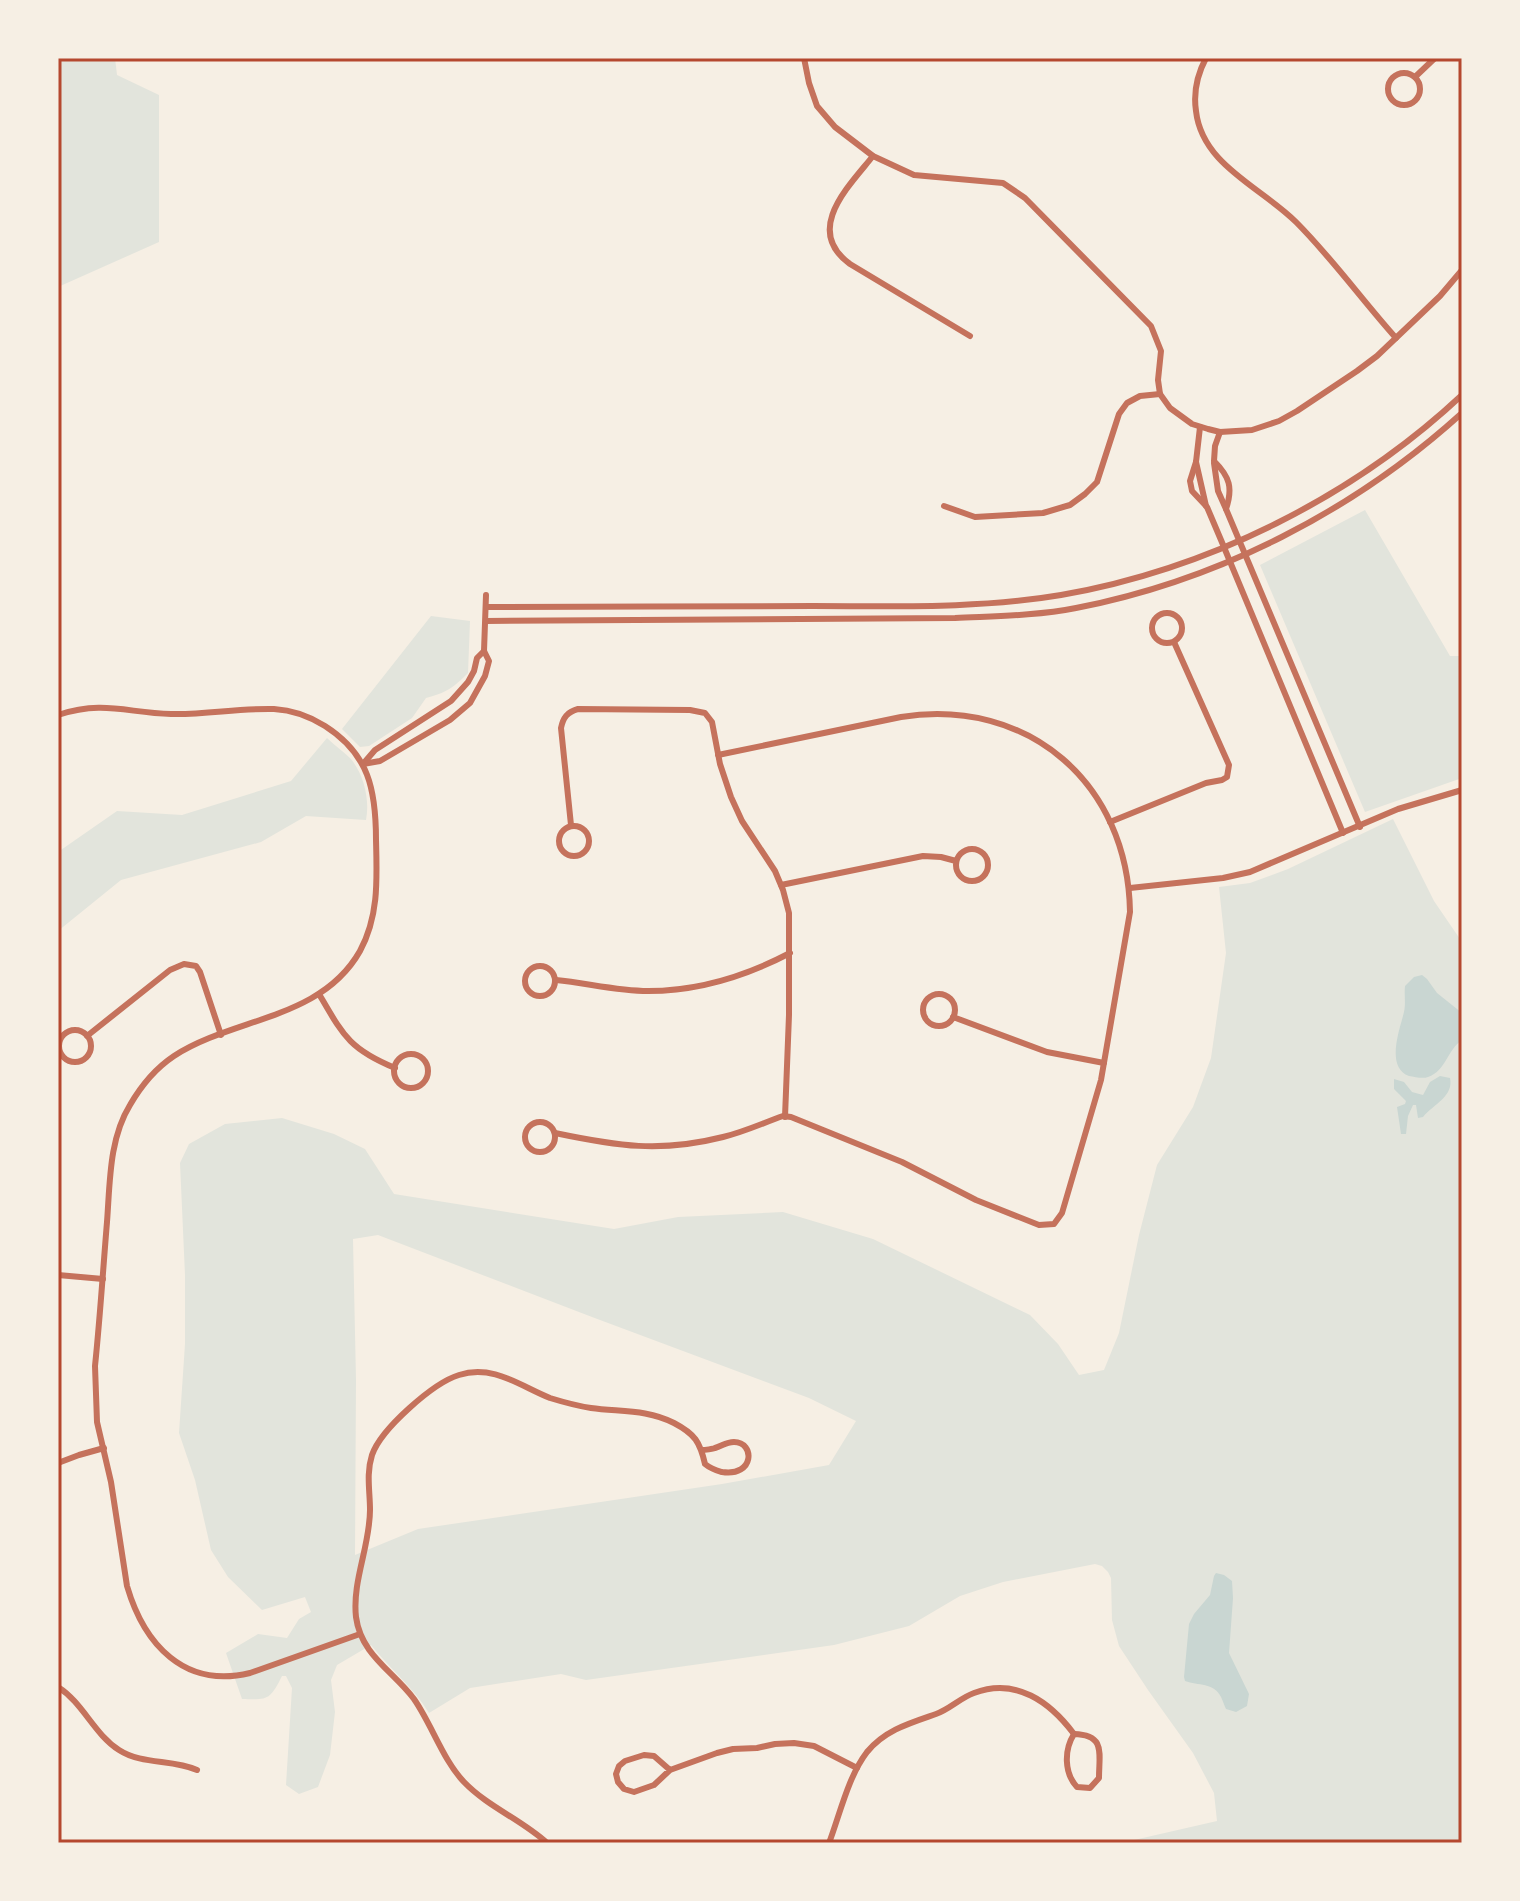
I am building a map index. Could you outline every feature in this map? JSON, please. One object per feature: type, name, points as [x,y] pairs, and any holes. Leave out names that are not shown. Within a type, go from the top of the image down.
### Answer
[{"type":"street","points":[[804,58],[817,106],[835,127],[873,156],[914,175],[1003,183],[1025,198],[1151,326],[1161,351],[1160,394],[1170,408],[1200,427],[1220,432],[1252,430],[1288,416],[1377,356],[1440,296],[1462,270]]},
{"type":"street","points":[[1206,58],[1197,78],[1195,107],[1200,128],[1213,153],[1294,220],[1396,338]]},
{"type":"street","points":[[1415,77],[1435,58]]},
{"type":"street","points":[[1405,73],[1415,77],[1420,86],[1416,101],[1406,105],[1395,102],[1389,94],[1391,79],[1405,73]]},
{"type":"street","points":[[873,156],[835,203],[830,220],[832,242],[837,252],[850,264],[970,336]]},
{"type":"street","points":[[944,506],[975,517],[1043,513],[1070,505],[1097,482],[1119,414],[1127,403],[1140,396],[1160,394]]},
{"type":"street","points":[[486,607],[943,606],[1060,595],[1168,567],[1224,546],[1299,511],[1368,469],[1420,432],[1462,395]]},
{"type":"street","points":[[486,621],[930,619],[1075,609],[1172,582],[1244,556],[1283,537],[1363,489],[1414,453],[1462,413]]},
{"type":"street","points":[[1200,427],[1196,462],[1207,507],[1343,833]]},
{"type":"street","points":[[1220,432],[1214,461],[1218,491],[1360,827]]},
{"type":"street","points":[[1214,461],[1226,473],[1230,484],[1226,509]]},
{"type":"street","points":[[363,764],[380,761],[460,713],[470,703],[485,676],[489,661],[484,651],[486,595]]},
{"type":"street","points":[[1161,614],[1171,614],[1180,620],[1181,635],[1174,642],[1160,641],[1154,635],[1154,621],[1161,614]]},
{"type":"street","points":[[1110,822],[1227,777],[1229,765],[1174,642]]},
{"type":"street","points":[[363,764],[375,750],[441,709],[459,694],[472,676],[477,658],[484,651]]},
{"type":"street","points":[[58,715],[90,707],[175,715],[283,710],[307,716],[327,727],[350,746],[370,780],[376,811],[377,893],[373,918],[353,962],[337,980],[299,1006],[193,1046],[171,1058],[143,1086],[121,1122],[114,1153],[94,1388],[97,1422],[131,1601],[152,1639],[180,1665],[205,1674],[232,1678],[360,1634]]},
{"type":"street","points":[[571,825],[561,735],[564,719],[572,710],[681,709],[705,713],[712,722],[726,783],[742,821],[767,857],[781,885],[789,913],[785,1117]]},
{"type":"street","points":[[555,1133],[554,1143],[548,1151],[533,1151],[526,1143],[526,1133],[535,1123],[549,1125],[555,1133],[618,1145],[656,1147],[722,1137],[785,1117],[902,1162],[976,1200],[1039,1225],[1050,1225],[1059,1220],[1104,1063],[1130,912],[1130,888],[1124,859],[1095,794],[1053,751],[1011,728],[967,716],[935,713],[901,717],[718,755]]},
{"type":"street","points":[[1130,888],[1250,872],[1416,803],[1462,790]]},
{"type":"street","points":[[571,825],[581,827],[588,835],[589,845],[578,856],[563,853],[558,844],[559,834],[571,825]]},
{"type":"street","points":[[972,849],[986,857],[987,868],[982,877],[968,881],[957,871],[956,861],[962,852],[972,849]]},
{"type":"street","points":[[781,885],[923,856],[956,861]]},
{"type":"street","points":[[556,980],[647,991],[679,988],[729,979],[790,953]]},
{"type":"street","points":[[87,1036],[170,970],[184,964],[196,966],[200,972],[221,1035]]},
{"type":"street","points":[[538,966],[552,971],[556,980],[553,990],[541,997],[528,990],[525,981],[529,971],[538,966]]},
{"type":"street","points":[[319,994],[351,1043],[395,1068]]},
{"type":"street","points":[[933,995],[944,995],[952,1002],[953,1017],[942,1026],[932,1024],[925,1017],[923,1007],[933,995]]},
{"type":"street","points":[[953,1017],[1047,1052],[1104,1063]]},
{"type":"street","points":[[74,1030],[87,1036],[90,1051],[84,1059],[73,1061],[64,1057],[59,1043],[64,1034],[74,1030]]},
{"type":"street","points":[[411,1054],[421,1058],[428,1073],[419,1086],[408,1087],[399,1083],[395,1068],[400,1058],[411,1054]]},
{"type":"street","points":[[58,1275],[103,1279]]},
{"type":"street","points":[[547,1843],[463,1781],[413,1699],[377,1661],[360,1634],[355,1607],[370,1520],[369,1467],[378,1443],[386,1431],[432,1389],[457,1375],[489,1372],[550,1398],[580,1406],[655,1415],[683,1428],[694,1437],[702,1450],[705,1464],[713,1470],[735,1472],[746,1466],[748,1459],[748,1450],[737,1442],[702,1450]]},
{"type":"street","points":[[58,1463],[104,1448]]},
{"type":"street","points":[[58,1687],[74,1700],[111,1745],[122,1753],[197,1770]]},
{"type":"street","points":[[829,1843],[850,1781],[876,1743],[905,1724],[940,1712],[978,1691],[1019,1691],[1042,1701],[1062,1718],[1074,1734],[1094,1738],[1099,1747],[1099,1778],[1090,1788],[1077,1787],[1068,1773],[1069,1746],[1074,1734]]},
{"type":"street","points":[[670,1770],[654,1756],[644,1755],[625,1761],[616,1774],[624,1789],[634,1792],[654,1785],[670,1770],[733,1749],[794,1743],[814,1746],[857,1768]]},
{"type":"shaded area","points":[[58,58],[115,58],[117,75],[159,95],[159,242],[58,287]]},
{"type":"shaded area","points":[[1365,510],[1450,656],[1462,656],[1462,778],[1365,812],[1260,565]]},
{"type":"shaded area","points":[[431,616],[470,621],[468,673],[449,689],[426,698],[412,718],[369,746],[360,747],[342,729]]},
{"type":"shaded area","points":[[327,738],[351,759],[363,780],[366,820],[306,816],[261,842],[121,880],[58,931],[58,852],[117,811],[182,815],[291,781]]},
{"type":"shaded area","points":[[1393,819],[1434,901],[1462,942],[1462,1843],[1121,1843],[1217,1821],[1214,1793],[1193,1753],[1119,1646],[1112,1620],[1111,1578],[1102,1566],[1095,1564],[1003,1582],[960,1596],[909,1626],[834,1645],[586,1680],[561,1674],[470,1688],[429,1713],[371,1645],[337,1665],[331,1680],[335,1712],[330,1755],[318,1787],[299,1794],[286,1785],[292,1688],[286,1676],[282,1676],[267,1697],[242,1699],[226,1653],[258,1634],[287,1638],[299,1619],[311,1612],[305,1597],[262,1610],[228,1577],[211,1550],[195,1480],[179,1433],[185,1344],[180,1163],[189,1144],[225,1124],[282,1118],[334,1134],[365,1149],[394,1194],[614,1229],[678,1217],[783,1212],[873,1239],[1030,1315],[1058,1344],[1079,1375],[1104,1370],[1119,1333],[1157,1165],[1193,1107],[1211,1058],[1226,953],[1219,887],[1250,883],[1288,869]],"holes":[[[378,1235],[809,1398],[856,1421],[829,1465],[418,1529],[355,1555],[353,1239]]]},
{"type":"shaded area","points":[[1422,975],[1437,993],[1462,1013],[1462,1040],[1439,1070],[1424,1078],[1409,1076],[1402,1071],[1396,1056],[1397,1037],[1405,1009],[1405,986],[1414,977]]},
{"type":"shaded area","points":[[1440,1076],[1450,1078],[1446,1095],[1423,1117],[1418,1118],[1416,1105],[1413,1105],[1406,1134],[1401,1134],[1397,1107],[1406,1101],[1394,1089],[1394,1079],[1404,1082],[1412,1092],[1423,1095],[1430,1082]]},
{"type":"shaded area","points":[[1216,1573],[1232,1581],[1229,1653],[1249,1694],[1247,1706],[1236,1712],[1226,1709],[1214,1689],[1185,1681],[1184,1677],[1189,1624],[1210,1595]]}]
